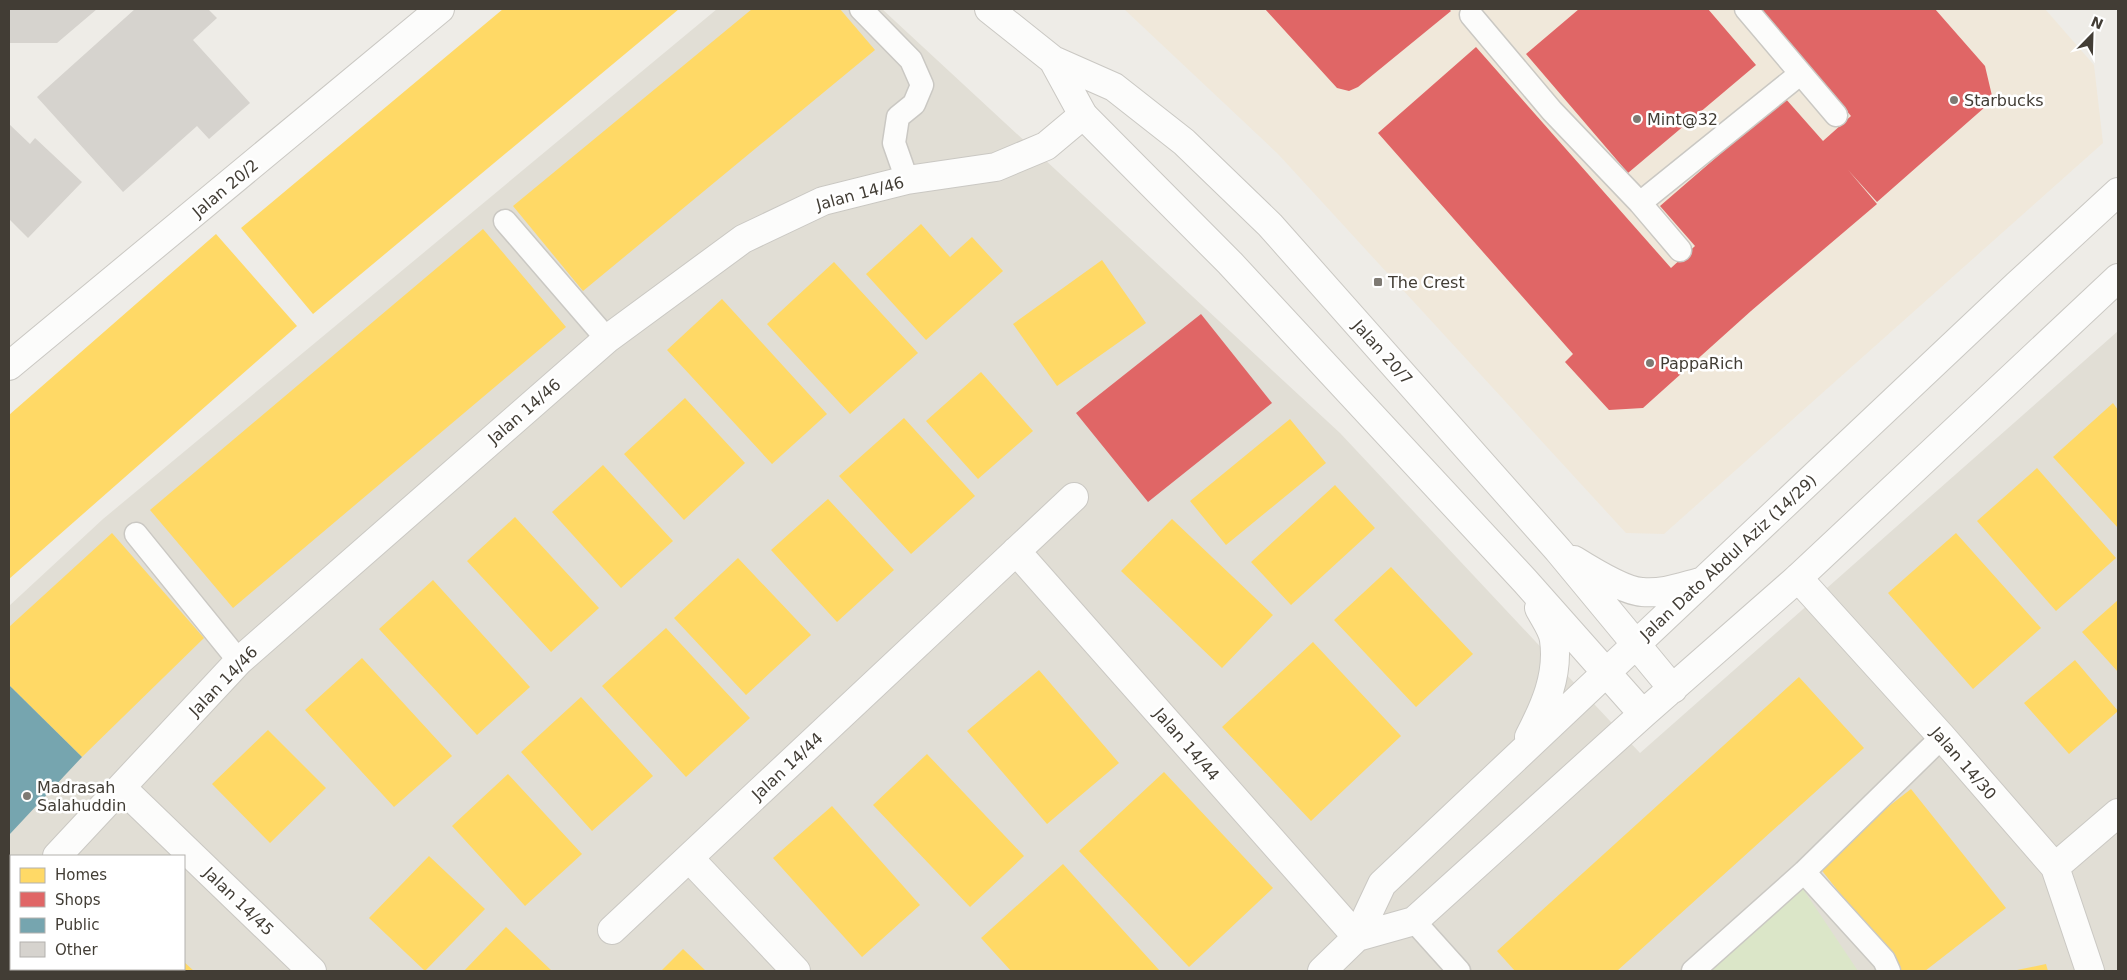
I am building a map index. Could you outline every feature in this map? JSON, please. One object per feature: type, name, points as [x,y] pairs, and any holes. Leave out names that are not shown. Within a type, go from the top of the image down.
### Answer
[{"type":"street","name":"Jalan 20/2","points":[[9,366],[440,9]]},
{"type":"street","name":"Jalan 20/7","points":[[989,9],[1053,60],[1114,87],[1184,142],[1259,214],[1558,550],[1673,689]]},
{"type":"street","name":"Jalan 20/7","points":[[1053,60],[1083,115],[1230,263],[1525,581],[1643,714]]},
{"type":"street","name":"Jalan 14/46","points":[[59,855],[239,661],[607,339],[743,239],[822,201],[907,180],[996,167],[1046,146],[1083,115]]},
{"type":"street","name":"Jalan Dato Abdul Aziz (14/29)","points":[[1322,971],[1357,937],[1382,884],[2118,192]]},
{"type":"street","name":"Jalan Dato Abdul Aziz (14/29)","points":[[1357,937],[1414,921],[1643,714],[1798,578],[2118,278]]},
{"type":"street","name":"Jalan 14/44","points":[[612,930],[1074,497]]},
{"type":"street","points":[[1558,550],[1595,573],[1640,592],[1670,590],[1704,581]]},
{"type":"street","name":"Jalan 14/44","points":[[1016,551],[1357,937]]},
{"type":"street","name":"Jalan 14/30","points":[[1798,578],[1942,737],[2054,867],[2090,971]]},
{"type":"street","points":[[1520,756],[1545,705],[1553,681],[1554,638],[1525,581]]},
{"type":"street","name":"Jalan 14/45","points":[[122,788],[312,971]]},
{"type":"street","points":[[2054,867],[2118,813]]},
{"type":"street","points":[[689,858],[796,971]]},
{"type":"lane","points":[[861,9],[911,60],[922,85],[914,104],[898,117],[894,143],[907,180]]},
{"type":"lane","points":[[1746,9],[1836,115]]},
{"type":"lane","points":[[1470,15],[1552,111],[1640,203],[1680,250]]},
{"type":"lane","points":[[1640,203],[1800,74]]},
{"type":"lane","points":[[504,221],[607,339]]},
{"type":"lane","points":[[136,534],[239,661]]},
{"type":"lane","points":[[1693,971],[1804,872],[1942,737]]},
{"type":"lane","points":[[1804,872],[1884,960],[1889,971]]},
{"type":"lane","points":[[1414,921],[1459,971]]},
{"type":"shaded area","points":[[717,9],[882,9],[1340,433],[1640,753],[2118,331],[2118,971],[9,971],[9,606],[103,519]]},
{"type":"shaded area","points":[[1124,9],[2045,9],[2094,65],[2103,143],[1664,534],[1626,533],[1278,154]]},
{"type":"green space","points":[[1797,880],[1858,971],[1701,971]]},
{"type":"building: Homes","points":[[503,9],[679,9],[313,314],[241,228]]},
{"type":"building: Homes","points":[[752,9],[840,9],[875,50],[583,291],[513,206]]},
{"type":"building: Homes","points":[[921,224],[950,257],[972,237],[1003,271],[926,340],[866,274]]},
{"type":"building: Homes","points":[[483,229],[566,327],[233,608],[150,510]]},
{"type":"building: Homes","points":[[216,234],[297,326],[9,579],[9,415]]},
{"type":"building: Homes","points":[[1102,260],[1146,323],[1057,386],[1013,324]]},
{"type":"building: Homes","points":[[834,262],[918,353],[850,414],[767,324]]},
{"type":"building: Homes","points":[[722,299],[827,414],[772,464],[667,350]]},
{"type":"building: Homes","points":[[981,372],[1033,431],[978,479],[926,421]]},
{"type":"building: Homes","points":[[685,398],[745,463],[684,520],[624,454]]},
{"type":"building: Homes","points":[[2113,403],[2118,410],[2118,528],[2053,457]]},
{"type":"building: Homes","points":[[904,418],[975,496],[911,554],[839,476]]},
{"type":"building: Homes","points":[[1290,419],[1326,463],[1226,545],[1190,501]]},
{"type":"building: Homes","points":[[603,465],[673,541],[621,588],[552,512]]},
{"type":"building: Homes","points":[[2037,468],[2116,558],[2056,611],[1977,521]]},
{"type":"building: Homes","points":[[1335,485],[1375,528],[1291,605],[1251,562]]},
{"type":"building: Homes","points":[[828,499],[894,570],[837,622],[771,550]]},
{"type":"building: Homes","points":[[515,517],[599,608],[551,652],[467,561]]},
{"type":"building: Homes","points":[[1172,519],[1273,615],[1222,668],[1121,571]]},
{"type":"building: Homes","points":[[112,533],[204,638],[82,757],[9,685],[9,627]]},
{"type":"building: Homes","points":[[1956,533],[2041,628],[1973,689],[1888,593]]},
{"type":"building: Homes","points":[[738,558],[811,635],[746,695],[674,618]]},
{"type":"building: Homes","points":[[1391,567],[1473,654],[1416,707],[1334,620]]},
{"type":"building: Homes","points":[[433,580],[530,687],[477,735],[379,629]]},
{"type":"building: Homes","points":[[2118,600],[2118,672],[2082,632]]},
{"type":"building: Homes","points":[[666,628],[750,718],[686,777],[602,686]]},
{"type":"building: Homes","points":[[1313,642],[1401,736],[1311,821],[1222,727]]},
{"type":"building: Homes","points":[[362,658],[452,756],[394,807],[305,710]]},
{"type":"building: Homes","points":[[2075,660],[2118,711],[2069,754],[2024,703]]},
{"type":"building: Homes","points":[[1039,670],[1119,763],[1047,824],[967,731]]},
{"type":"building: Homes","points":[[1799,677],[1864,748],[1617,971],[1515,971],[1497,951]]},
{"type":"building: Homes","points":[[581,697],[653,776],[592,831],[521,752]]},
{"type":"building: Homes","points":[[268,730],[326,788],[270,843],[212,784]]},
{"type":"building: Homes","points":[[927,754],[1024,856],[970,907],[873,805]]},
{"type":"building: Homes","points":[[1164,772],[1273,888],[1189,967],[1079,851]]},
{"type":"building: Homes","points":[[508,774],[582,854],[525,906],[452,826]]},
{"type":"building: Homes","points":[[1911,789],[2006,908],[1925,971],[1901,971],[1816,863]]},
{"type":"building: Homes","points":[[832,806],[920,905],[862,957],[773,858]]},
{"type":"building: Homes","points":[[429,856],[485,909],[425,971],[369,918]]},
{"type":"building: Homes","points":[[1063,864],[1160,971],[1011,971],[981,938]]},
{"type":"building: Homes","points":[[506,927],[552,971],[464,971]]},
{"type":"building: Homes","points":[[683,949],[706,971],[661,971]]},
{"type":"building: Homes","points":[[185,963],[194,971],[38,970],[185,970]]},
{"type":"building: Homes","points":[[2046,964],[2048,971],[2017,971],[2017,970]]},
{"type":"building: Shops","points":[[1265,9],[1449,9],[1451,11],[1358,87],[1349,91],[1337,88]]},
{"type":"building: Shops","name":"Mint@32","points":[[1579,9],[1708,9],[1756,65],[1628,173],[1526,54]]},
{"type":"building: Shops","points":[[1758,9],[1935,9],[1985,66],[1993,100],[1877,202],[1848,170],[1877,204],[1751,311],[1643,408],[1609,410],[1565,362],[1573,354],[1378,133],[1476,47],[1671,268],[1695,246],[1660,206],[1785,98],[1823,141],[1851,116]]},
{"type":"building: Shops","points":[[1201,314],[1272,403],[1148,502],[1076,413]]},
{"type":"building: Public","name":"Madrasah Salahuddin","points":[[9,685],[82,757],[9,835]]},
{"type":"building: Other","points":[[9,9],[97,9],[57,43],[9,43]]},
{"type":"building: Other","points":[[135,9],[208,9],[217,18],[193,40],[250,103],[209,139],[197,126],[123,192],[37,97]]},
{"type":"building: Other","points":[[9,124],[30,144],[35,138],[82,182],[28,238],[9,219]]},
{"type":"place","name":"Starbucks","points":[[1954,100]]},
{"type":"place","name":"Mint@32","points":[[1637,119]]},
{"type":"place","name":"The Crest","points":[[1378,282]]},
{"type":"place","name":"PappaRich","points":[[1650,363]]},
{"type":"place","name":"Madrasah Salahuddin","points":[[27,796]]}]
